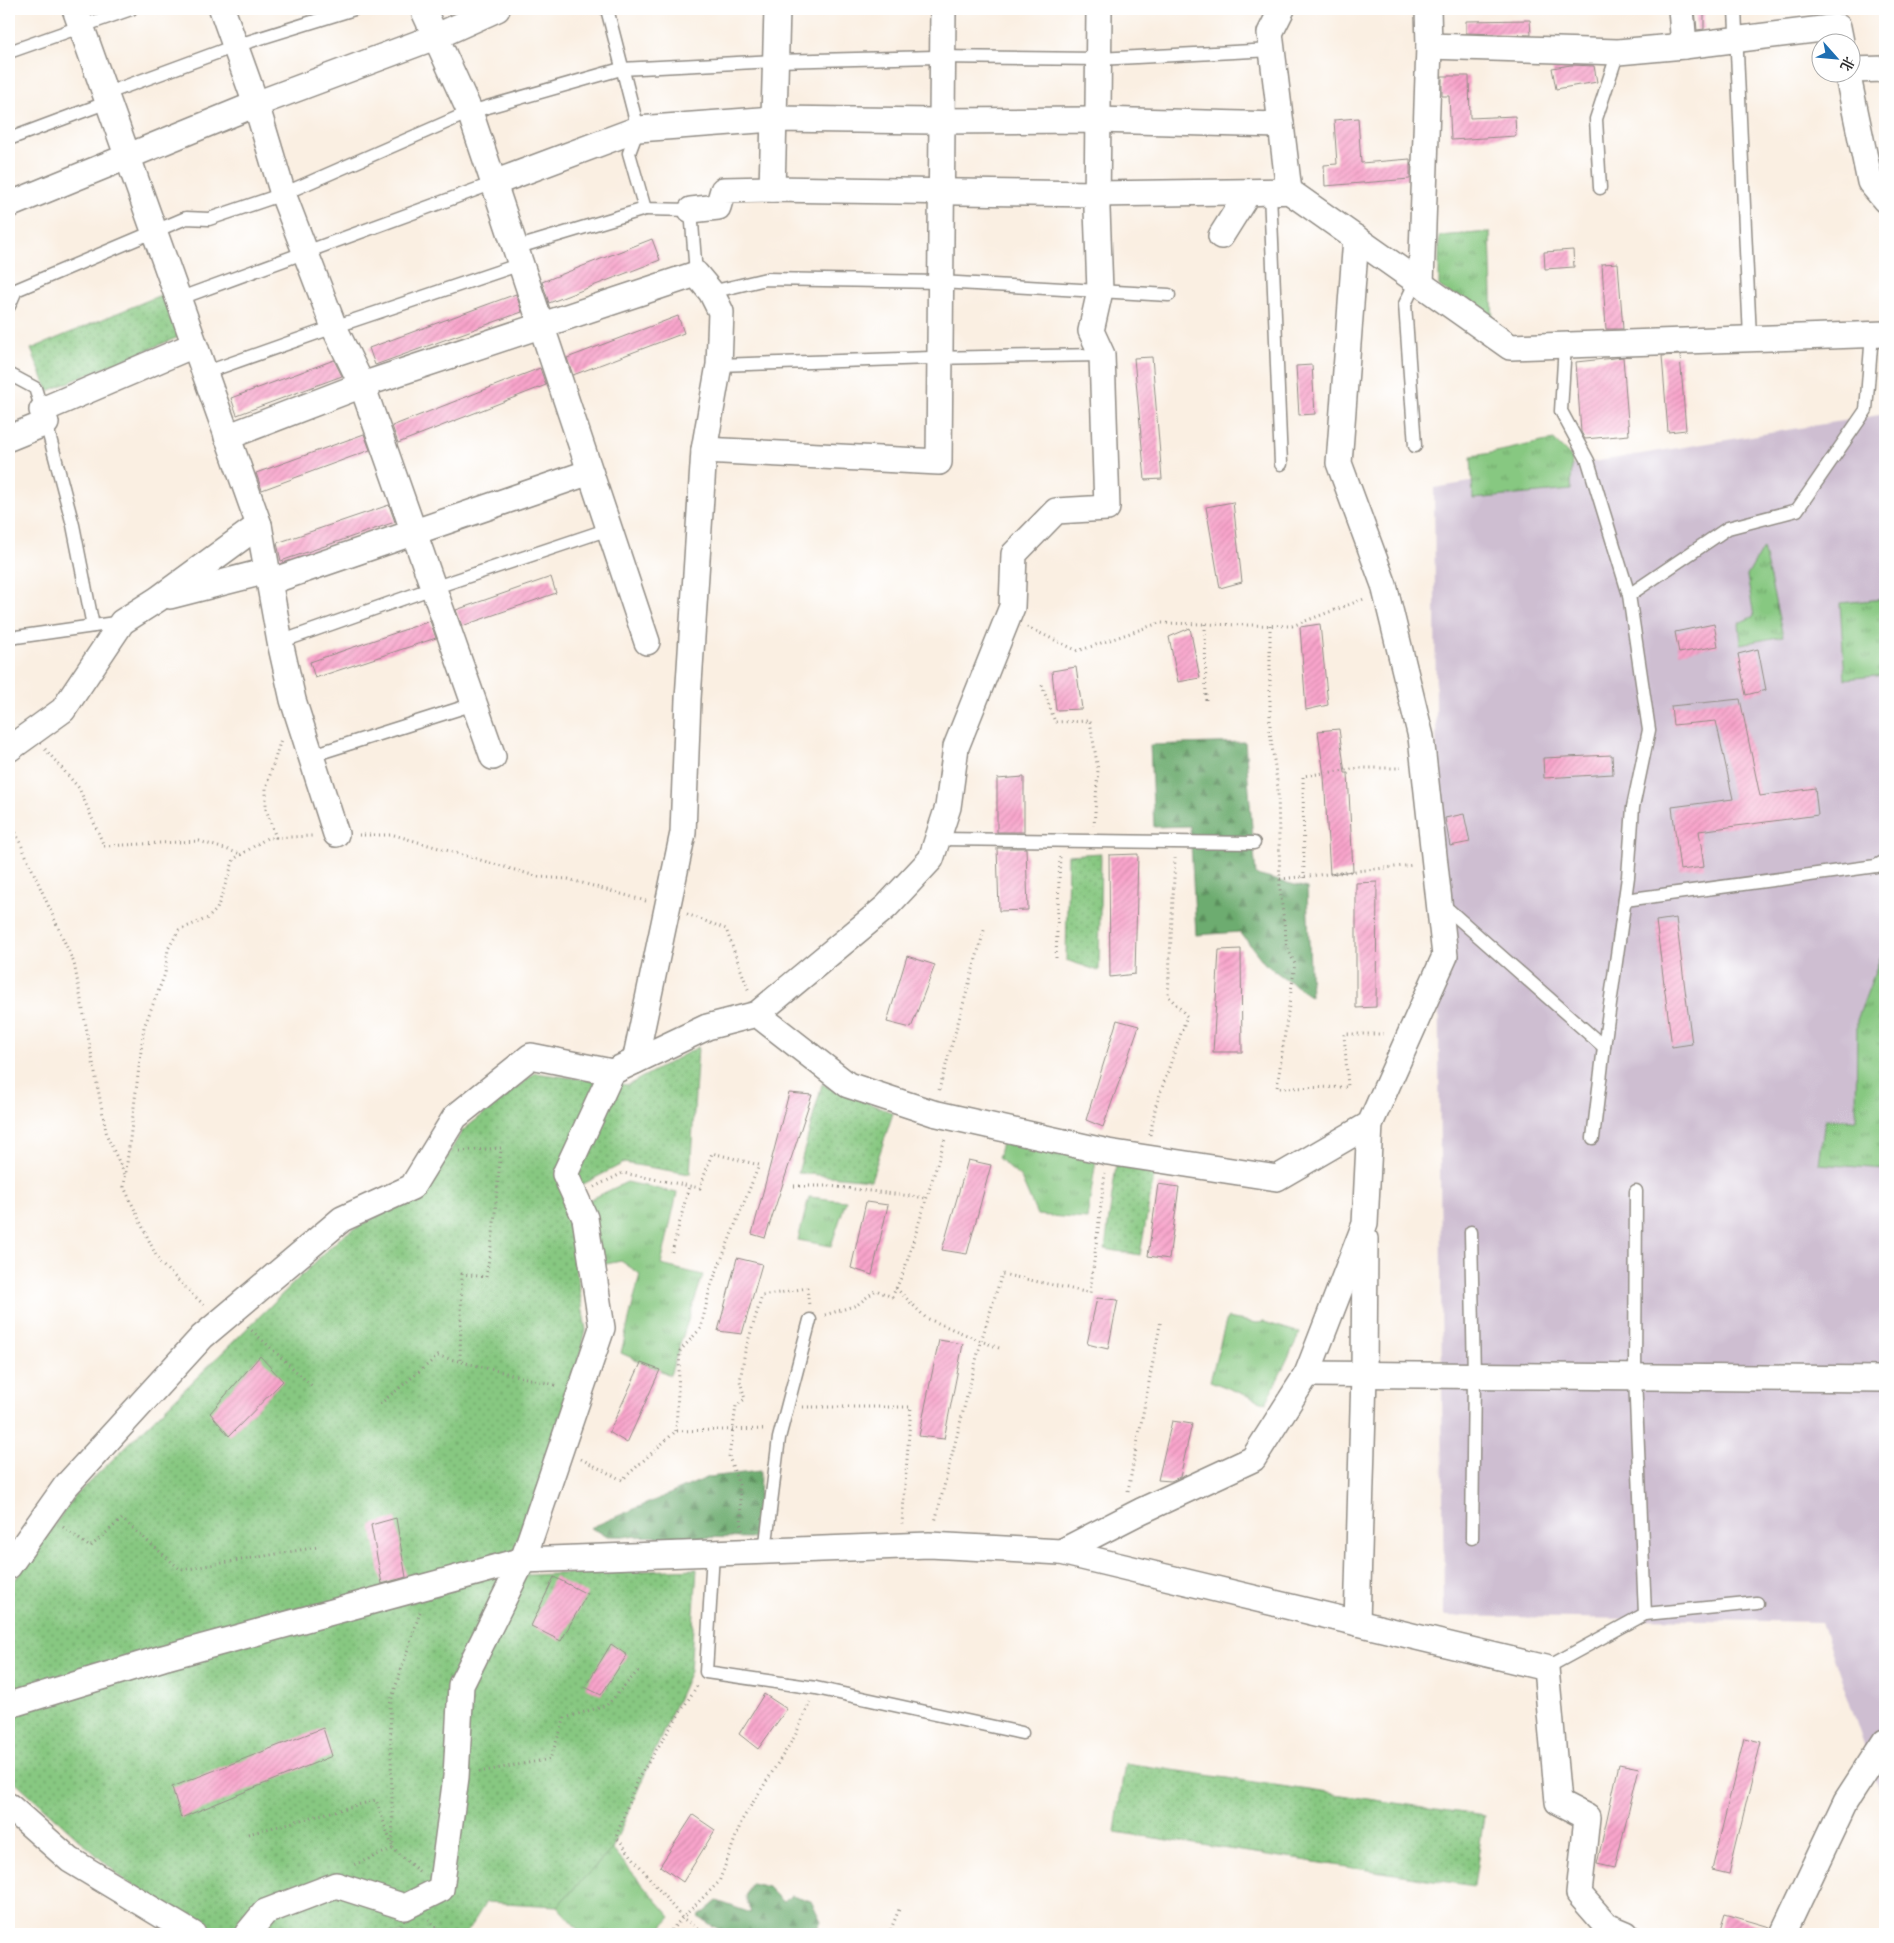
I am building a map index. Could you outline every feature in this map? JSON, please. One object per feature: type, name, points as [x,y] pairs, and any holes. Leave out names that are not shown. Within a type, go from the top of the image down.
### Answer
[{"type":"street","points":[[222,9],[256,104],[283,194],[334,326],[362,385],[493,757]]},
{"type":"street","points":[[423,9],[434,37],[470,112],[647,642]]},
{"type":"street","points":[[9,205],[256,104],[434,37],[497,9]]},
{"type":"street","points":[[772,189],[777,9]]},
{"type":"street","points":[[704,450],[939,462],[943,9]]},
{"type":"street","points":[[9,1566],[65,1487],[202,1337],[342,1219],[412,1187],[454,1117],[531,1056],[612,1072],[707,1027],[757,1014],[886,907],[931,859],[948,807],[956,747],[1012,607],[1014,554],[1056,512],[1108,508],[1102,355],[1091,332],[1100,291],[1097,194],[1099,9]]},
{"type":"street","points":[[1280,192],[1281,125],[1270,34],[1282,9]]},
{"type":"street","points":[[1419,283],[1429,46],[1428,9]]},
{"type":"street","points":[[1681,9],[1684,46]]},
{"type":"street","points":[[78,18],[259,525],[280,642],[293,700],[336,834]]},
{"type":"street","points":[[1429,46],[1618,52],[1736,40],[1839,26]]},
{"type":"street","points":[[1862,70],[1885,69]]},
{"type":"street","points":[[1849,82],[1870,182],[1885,200]]},
{"type":"street","points":[[494,184],[638,129],[774,119],[1098,120],[1281,125]]},
{"type":"street","points":[[691,210],[718,207],[723,190],[772,189],[1097,194],[1280,192],[1356,238],[1510,347],[1879,334]]},
{"type":"street","points":[[1221,236],[1248,193],[1280,192]]},
{"type":"street","points":[[1356,238],[1339,463],[1386,592],[1421,737],[1445,956],[1370,1124],[1365,1224],[1364,1375],[1357,1623]]},
{"type":"street","points":[[227,437],[362,385],[542,326],[704,283],[721,312],[718,366],[704,450],[688,699],[683,834],[635,1061]]},
{"type":"street","points":[[9,438],[44,416],[194,345]]},
{"type":"street","points":[[158,599],[268,577],[414,534],[590,472]]},
{"type":"street","points":[[9,749],[63,710],[122,622],[158,599],[259,525]]},
{"type":"street","points":[[757,1014],[848,1085],[933,1113],[1108,1152],[1277,1178],[1370,1124]]},
{"type":"street","points":[[247,1934],[265,1912],[336,1885],[406,1908],[441,1889],[456,1777],[461,1685],[523,1560],[602,1328],[585,1218],[566,1174],[612,1072]]},
{"type":"street","points":[[1061,1552],[1123,1520],[1253,1459],[1307,1374],[1365,1224]]},
{"type":"street","points":[[1307,1374],[1885,1379]]},
{"type":"street","points":[[9,1705],[163,1658],[523,1560],[929,1545],[1061,1552],[1546,1668],[1558,1802],[1587,1817],[1579,1894],[1607,1926],[1626,1934]]},
{"type":"street","points":[[1782,1934],[1846,1801],[1885,1740]]},
{"type":"street","points":[[9,1806],[70,1860],[193,1934]]},
{"type":"lane","points":[[9,52],[78,18],[131,9]]},
{"type":"lane","points":[[9,139],[235,46],[354,9]]},
{"type":"lane","points":[[607,9],[638,129],[629,153],[646,209]]},
{"type":"lane","points":[[1735,9],[1750,338]]},
{"type":"lane","points":[[9,306],[16,290],[186,218],[208,219],[283,194],[470,112],[622,69],[776,61],[942,58],[1098,59],[1272,50]]},
{"type":"lane","points":[[1600,188],[1596,119],[1618,52]]},
{"type":"lane","points":[[178,299],[494,184]]},
{"type":"lane","points":[[1280,192],[1281,464]]},
{"type":"lane","points":[[204,373],[646,209],[691,210],[704,283],[766,279],[940,282],[1168,295]]},
{"type":"lane","points":[[1415,446],[1405,304],[1419,283]]},
{"type":"lane","points":[[1629,595],[1728,528],[1797,510],[1866,410],[1879,334]]},
{"type":"lane","points":[[1565,345],[1561,411],[1588,461],[1629,595],[1649,730],[1633,807],[1625,900],[1593,1138]]},
{"type":"lane","points":[[718,366],[939,358],[1102,355]]},
{"type":"lane","points":[[9,374],[36,388],[73,525],[93,626]]},
{"type":"lane","points":[[280,642],[610,529]]},
{"type":"lane","points":[[9,638],[122,622]]},
{"type":"lane","points":[[310,756],[474,704]]},
{"type":"lane","points":[[938,839],[1254,843]]},
{"type":"lane","points":[[1625,900],[1876,866],[1885,861]]},
{"type":"lane","points":[[1439,902],[1604,1047]]},
{"type":"lane","points":[[1636,1191],[1635,1377],[1645,1614]]},
{"type":"lane","points":[[1472,1232],[1474,1376],[1472,1538]]},
{"type":"lane","points":[[765,1551],[781,1428],[810,1320]]},
{"type":"lane","points":[[713,1553],[706,1672],[816,1688],[1022,1734]]},
{"type":"lane","points":[[1546,1668],[1645,1614],[1757,1603]]},
{"type":"path","points":[[1007,618],[1078,651],[1159,623],[1292,626],[1386,592]]},
{"type":"path","points":[[1205,624],[1206,703]]},
{"type":"path","points":[[1270,625],[1270,732],[1278,788],[1280,879],[1287,947],[1295,964],[1276,1088],[1348,1087],[1344,1034],[1410,1034]]},
{"type":"path","points":[[1042,685],[1054,722],[1090,721],[1098,770],[1092,841]]},
{"type":"path","points":[[31,732],[79,788],[104,846],[199,841],[242,854]]},
{"type":"path","points":[[276,838],[266,809],[266,788],[282,735]]},
{"type":"path","points":[[1304,878],[1303,776],[1359,768],[1424,768]]},
{"type":"path","points":[[9,825],[15,831],[74,963],[106,1136],[126,1176]]},
{"type":"path","points":[[312,1386],[159,1262],[124,1187],[144,1027],[165,974],[168,949],[179,930],[208,918],[217,909],[234,859],[267,838],[336,834],[394,835],[540,877],[568,879],[668,907],[726,929],[757,1014]]},
{"type":"path","points":[[1056,958],[1060,841]]},
{"type":"path","points":[[1145,1158],[1156,1105],[1187,1016],[1168,996],[1176,842]]},
{"type":"path","points":[[1280,879],[1435,863]]},
{"type":"path","points":[[933,1113],[985,927]]},
{"type":"path","points":[[433,1153],[501,1148],[493,1234],[486,1277],[462,1274],[460,1361]]},
{"type":"path","points":[[929,1545],[981,1341],[1002,1274],[1090,1293],[1108,1152]]},
{"type":"path","points":[[576,1197],[623,1173],[700,1188],[712,1153],[759,1165],[710,1288],[701,1328],[680,1350],[676,1431]]},
{"type":"path","points":[[672,1252],[689,1186]]},
{"type":"path","points":[[794,1186],[829,1186],[927,1198]]},
{"type":"path","points":[[896,1288],[926,1318],[999,1348]]},
{"type":"path","points":[[1123,1520],[1161,1320]]},
{"type":"path","points":[[380,1404],[438,1356],[580,1391]]},
{"type":"path","points":[[787,1407],[911,1407],[900,1546]]},
{"type":"path","points":[[561,1448],[622,1480],[676,1431],[781,1428]]},
{"type":"path","points":[[46,1514],[90,1547],[122,1519],[181,1570],[318,1546]]},
{"type":"path","points":[[393,1849],[390,1704],[429,1586]]},
{"type":"path","points":[[456,1777],[550,1759],[565,1718],[607,1705],[639,1670]]},
{"type":"path","points":[[706,1672],[636,1780],[616,1837],[682,1918],[708,1934]]},
{"type":"path","points":[[668,1934],[719,1882],[742,1820],[795,1736],[816,1688]]},
{"type":"path","points":[[248,1834],[376,1800],[393,1849],[441,1889]]},
{"type":"path","points":[[347,1889],[348,1867],[393,1849]]},
{"type":"path","points":[[890,1934],[900,1907]]},
{"type":"shaded area","points":[[1885,414],[1885,1807],[1822,1622],[1444,1616],[1434,488]]},
{"type":"green space","points":[[1490,232],[1493,325],[1439,286],[1439,236]]},
{"type":"green space","points":[[163,294],[181,336],[48,391],[31,349]]},
{"type":"green space","points":[[1554,440],[1572,458],[1571,490],[1473,499],[1471,456]]},
{"type":"green space","points":[[1763,548],[1783,636],[1741,644],[1739,623],[1754,616],[1747,576]]},
{"type":"green space","points":[[1885,599],[1885,675],[1845,679],[1840,603]]},
{"type":"green space","points":[[1245,742],[1256,875],[1307,888],[1311,997],[1265,964],[1240,932],[1196,935],[1190,826],[1154,827],[1150,745]]},
{"type":"green space","points":[[1101,853],[1099,971],[1066,960],[1068,855]]},
{"type":"green space","points":[[1885,945],[1885,1169],[1819,1164],[1825,1119],[1856,1120],[1857,1020]]},
{"type":"green space","points":[[698,1047],[690,1174],[624,1163],[564,1194],[586,1330],[527,1575],[697,1569],[690,1671],[612,1849],[557,1906],[486,1902],[466,1934],[216,1934],[124,1880],[9,1776],[9,1588],[75,1496],[342,1236],[430,1186],[462,1131],[535,1073],[628,1085]]},
{"type":"green space","points":[[822,1084],[893,1113],[871,1180],[798,1173]]},
{"type":"green space","points":[[1003,1139],[1096,1160],[1087,1219],[1037,1215],[1021,1178],[998,1158]]},
{"type":"green space","points":[[1116,1165],[1155,1169],[1140,1255],[1105,1249]]},
{"type":"green space","points":[[627,1182],[677,1193],[661,1265],[703,1275],[670,1375],[621,1353],[640,1274],[621,1261],[601,1265],[587,1201]]},
{"type":"green space","points":[[809,1197],[846,1201],[831,1246],[798,1240]]},
{"type":"green space","points":[[1227,1318],[1257,1323],[1264,1322],[1300,1333],[1266,1403],[1210,1381]]},
{"type":"green space","points":[[760,1471],[758,1538],[608,1536],[590,1528],[709,1477]]},
{"type":"green space","points":[[1125,1763],[1484,1816],[1474,1886],[1115,1832]]},
{"type":"green space","points":[[612,1849],[671,1917],[656,1934],[582,1934],[557,1906]]},
{"type":"green space","points":[[751,1883],[768,1887],[783,1902],[792,1895],[811,1901],[821,1921],[814,1934],[727,1934],[698,1917],[717,1901],[751,1913],[746,1897]]},
{"type":"building","points":[[1695,9],[1704,9],[1704,29],[1697,30]]},
{"type":"building","points":[[1530,20],[1531,35],[1466,33],[1466,21]]},
{"type":"building","points":[[1571,65],[1594,66],[1597,82],[1556,89],[1552,68]]},
{"type":"building","points":[[1442,76],[1469,76],[1470,118],[1515,116],[1516,136],[1451,140],[1449,96],[1442,96]]},
{"type":"building","points":[[1358,118],[1361,163],[1410,159],[1410,179],[1325,186],[1324,165],[1337,164],[1334,120]]},
{"type":"building","points":[[652,239],[660,260],[549,303],[542,282]]},
{"type":"building","points":[[1573,250],[1574,267],[1545,269],[1544,252]]},
{"type":"building","points":[[1618,263],[1623,329],[1606,329],[1602,264]]},
{"type":"building","points":[[516,294],[522,312],[375,365],[369,348]]},
{"type":"building","points":[[678,316],[684,333],[573,375],[567,358]]},
{"type":"building","points":[[1680,355],[1686,430],[1668,432],[1662,356]]},
{"type":"building","points":[[1152,357],[1162,479],[1145,480],[1134,358]]},
{"type":"building","points":[[1623,357],[1629,435],[1585,439],[1581,432],[1576,362]]},
{"type":"building","points":[[334,360],[342,376],[237,415],[231,398]]},
{"type":"building","points":[[1312,365],[1315,414],[1299,415],[1296,366]]},
{"type":"building","points":[[540,368],[546,385],[398,443],[392,426]]},
{"type":"building","points":[[364,434],[370,450],[262,490],[256,473]]},
{"type":"building","points":[[1233,502],[1242,582],[1220,588],[1206,507]]},
{"type":"building","points":[[389,505],[395,522],[281,561],[277,543]]},
{"type":"building","points":[[551,577],[556,593],[462,626],[456,610]]},
{"type":"building","points":[[430,621],[436,638],[315,678],[310,662]]},
{"type":"building","points":[[1320,624],[1328,705],[1306,710],[1300,627]]},
{"type":"building","points":[[1714,624],[1718,646],[1679,653],[1675,632]]},
{"type":"building","points":[[1190,628],[1200,678],[1178,682],[1169,637]]},
{"type":"building","points":[[1758,649],[1766,690],[1746,695],[1738,654]]},
{"type":"building","points":[[1076,667],[1082,709],[1056,710],[1052,671]]},
{"type":"building","points":[[1740,699],[1760,796],[1815,788],[1818,815],[1699,831],[1704,867],[1680,870],[1672,807],[1733,799],[1716,721],[1673,725],[1671,706]]},
{"type":"building","points":[[1339,729],[1345,773],[1348,773],[1353,871],[1330,874],[1324,776],[1318,731]]},
{"type":"building","points":[[1612,755],[1613,774],[1544,778],[1543,758]]},
{"type":"building","points":[[1024,777],[1024,832],[997,832],[997,779]]},
{"type":"building","points":[[1464,814],[1470,842],[1450,846],[1445,818]]},
{"type":"building","points":[[997,848],[1026,848],[1028,910],[999,911]]},
{"type":"building","points":[[1138,854],[1135,974],[1110,977],[1109,855]]},
{"type":"building","points":[[1377,882],[1376,1007],[1356,1008],[1356,883]]},
{"type":"building","points":[[1676,918],[1692,1044],[1672,1047],[1656,921]]},
{"type":"building","points":[[1241,949],[1242,1052],[1213,1052],[1219,950]]},
{"type":"building","points":[[907,956],[935,965],[911,1028],[887,1022]]},
{"type":"building","points":[[1117,1020],[1139,1026],[1103,1127],[1086,1120]]},
{"type":"building","points":[[789,1093],[812,1095],[765,1238],[752,1234]]},
{"type":"building","points":[[968,1160],[991,1165],[967,1254],[942,1250]]},
{"type":"building","points":[[1158,1184],[1179,1187],[1169,1259],[1148,1256]]},
{"type":"building","points":[[866,1202],[888,1205],[872,1275],[851,1268]]},
{"type":"building","points":[[737,1258],[762,1264],[742,1334],[718,1331]]},
{"type":"building","points":[[1097,1298],[1118,1300],[1108,1349],[1087,1344]]},
{"type":"building","points":[[939,1340],[963,1344],[944,1439],[919,1436]]},
{"type":"building","points":[[260,1356],[283,1381],[229,1436],[210,1413]]},
{"type":"building","points":[[641,1363],[660,1370],[627,1443],[609,1432]]},
{"type":"building","points":[[1172,1421],[1192,1424],[1180,1477],[1171,1481],[1158,1480]]},
{"type":"building","points":[[396,1518],[406,1577],[382,1584],[371,1525]]},
{"type":"building","points":[[554,1577],[587,1594],[561,1641],[531,1626]]},
{"type":"building","points":[[611,1644],[627,1655],[601,1695],[585,1687]]},
{"type":"building","points":[[764,1694],[787,1709],[758,1749],[739,1734]]},
{"type":"building","points":[[323,1728],[332,1756],[181,1818],[172,1787]]},
{"type":"building","points":[[1744,1738],[1761,1742],[1729,1874],[1712,1870]]},
{"type":"building","points":[[1619,1764],[1639,1768],[1615,1868],[1597,1864]]},
{"type":"building","points":[[693,1815],[715,1830],[683,1882],[660,1866]]},
{"type":"building","points":[[1725,1914],[1770,1927],[1769,1934],[1735,1934],[1720,1930]]}]
